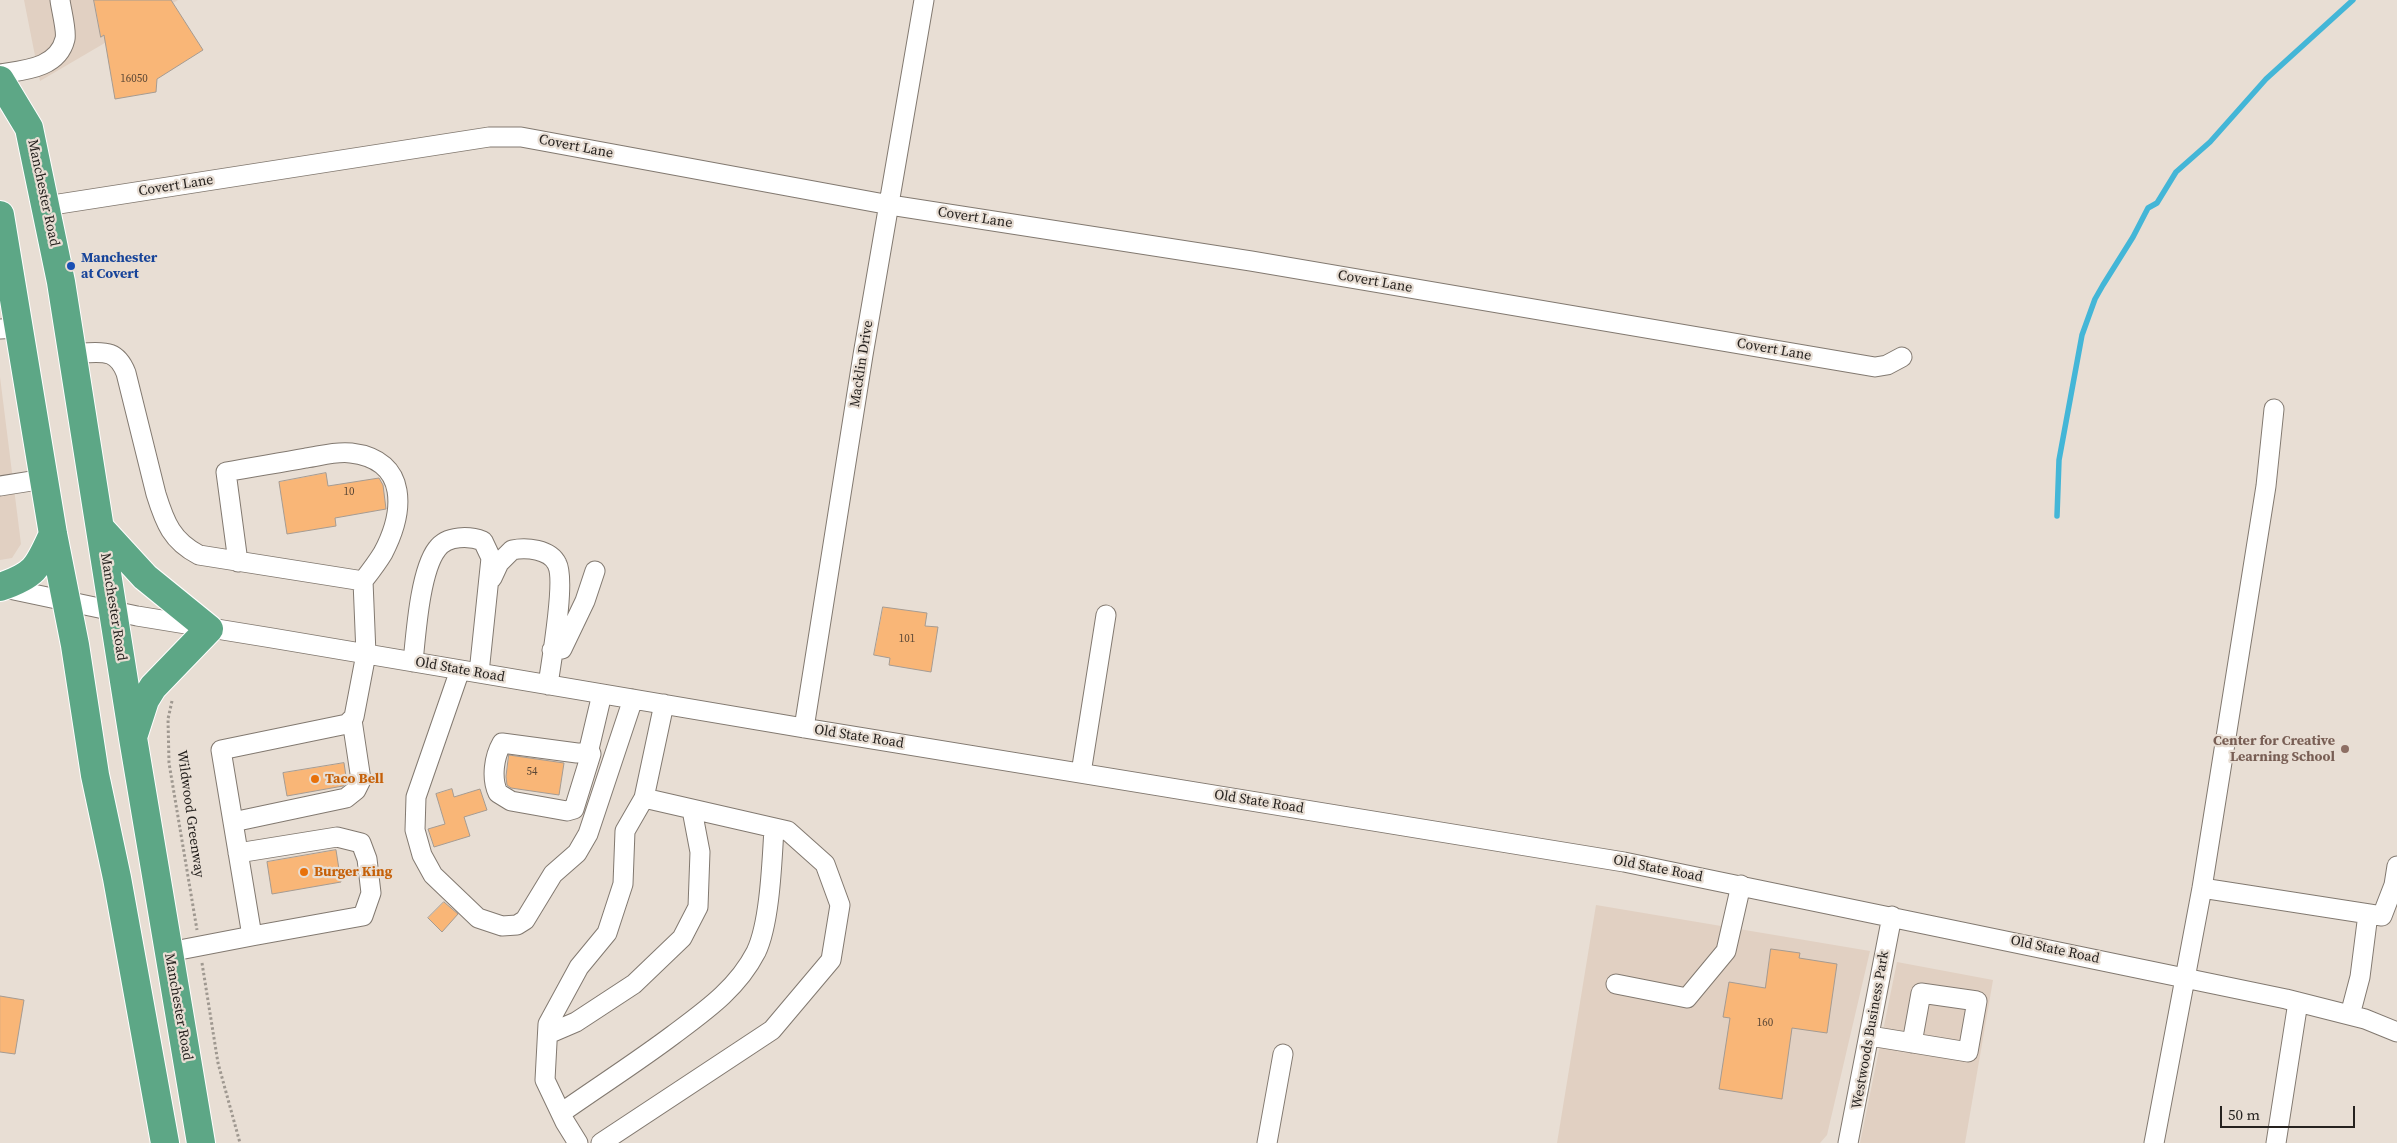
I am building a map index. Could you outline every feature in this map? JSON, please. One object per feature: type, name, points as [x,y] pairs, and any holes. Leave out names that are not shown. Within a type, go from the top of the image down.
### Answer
[{"type":"highway","name":"Manchester Road","points":[[0,80],[29,128],[46,206],[73,353],[133,738],[201,1143]]},
{"type":"highway","points":[[0,215],[9,328],[44,479],[95,775],[117,878],[166,1143]]},
{"type":"highway","points":[[100,528],[145,577],[210,629],[153,687],[145,700],[133,738]]},
{"type":"highway","points":[[0,587],[32,573],[40,564],[53,534]]},
{"type":"street","points":[[0,74],[34,68],[55,59],[66,38],[60,0]]},
{"type":"street","name":"Macklin Drive","points":[[804,728],[863,355],[924,0]]},
{"type":"street","name":"Covert Lane","points":[[46,206],[489,137],[521,137],[890,206],[1251,261],[1875,367],[1887,366],[1902,357]]},
{"type":"street","points":[[73,353],[110,354],[121,360],[126,372],[161,510],[179,543],[199,556],[363,582]]},
{"type":"street","points":[[2154,1143],[2202,888],[2266,486],[2274,409]]},
{"type":"street","points":[[238,562],[226,472],[331,454],[351,453],[383,465],[392,472],[398,501],[393,530],[386,546],[363,582],[366,654],[357,708],[352,720],[347,724],[221,750],[252,936]]},
{"type":"street","points":[[0,486],[44,479]]},
{"type":"street","points":[[413,662],[420,606],[436,549],[442,544],[458,538],[468,537],[484,542],[491,558],[479,673]]},
{"type":"street","points":[[489,586],[498,564],[512,550],[529,548],[550,556],[557,564],[560,574],[548,685]]},
{"type":"street","points":[[552,650],[562,648],[571,632],[595,571]]},
{"type":"street","name":"Old State Road","points":[[0,587],[66,602],[210,629],[1624,862],[1892,916],[2298,1002],[2350,1015],[2397,1032]]},
{"type":"street","points":[[1082,773],[1106,615]]},
{"type":"street","points":[[460,670],[416,797],[415,830],[422,855],[433,874],[478,918],[502,926],[516,925],[526,920],[553,874],[577,853],[588,834],[633,699]]},
{"type":"street","points":[[589,749],[584,753],[577,753],[502,743],[497,755],[494,778],[498,793],[511,801],[568,811],[574,809],[591,754],[589,749],[602,694]]},
{"type":"street","points":[[578,1143],[545,1080],[548,1024],[579,967],[607,933],[622,884],[625,831],[644,798],[664,704]]},
{"type":"street","points":[[233,822],[346,798],[356,790],[361,780],[352,720]]},
{"type":"street","points":[[601,1143],[772,1030],[831,960],[840,905],[825,864],[788,831],[644,798]]},
{"type":"street","points":[[548,1034],[576,1022],[634,984],[682,938],[698,907],[700,852],[692,810]]},
{"type":"street","points":[[561,1113],[694,1020],[716,1003],[735,983],[756,951],[767,909],[774,828]]},
{"type":"street","points":[[169,952],[363,916],[371,893],[367,859],[361,843],[337,837],[238,854]]},
{"type":"street","points":[[2202,888],[2382,916],[2394,885],[2397,866]]},
{"type":"street","points":[[1616,984],[1688,998],[1726,951],[1741,885]]},
{"type":"street","points":[[2350,1015],[2360,977],[2368,914]]},
{"type":"street","name":"Westwoods Business Park","points":[[1848,1143],[1892,916]]},
{"type":"street","points":[[2276,1143],[2298,1002]]},
{"type":"street","points":[[1870,1036],[1912,1043]]},
{"type":"street","points":[[1267,1143],[1283,1054]]},
{"type":"path","name":"Wildwood Greenway","points":[[173,700],[168,719],[169,763],[194,916]]},
{"type":"path","points":[[202,963],[218,1063],[240,1143]]},
{"type":"shaded area","points":[[24,0],[178,0],[40,81]]},
{"type":"shaded area","points":[[0,377],[21,544],[12,558],[0,560]]},
{"type":"shaded area","points":[[1596,905],[1870,951],[1827,1135],[1820,1143],[1557,1143]]},
{"type":"shaded area","points":[[1897,962],[1993,980],[1965,1143],[1860,1143]]},
{"type":"building","points":[[94,0],[171,0],[203,50],[157,79],[156,92],[115,99],[104,35],[101,37]]},
{"type":"building","points":[[326,473],[328,486],[379,478],[383,485],[386,509],[335,518],[336,526],[287,534],[279,482]]},
{"type":"building","points":[[883,607],[927,613],[925,626],[938,627],[931,672],[889,665],[890,658],[874,655]]},
{"type":"building","points":[[509,755],[564,763],[559,795],[511,788],[507,785],[506,777]]},
{"type":"building","name":"Taco Bell","points":[[344,763],[347,783],[343,786],[287,796],[283,773]]},
{"type":"building","points":[[452,789],[454,797],[480,789],[487,810],[464,817],[470,836],[434,847],[428,829],[445,824],[436,794]]},
{"type":"building","name":"Burger King","points":[[336,850],[341,882],[272,894],[267,862]]},
{"type":"building","points":[[444,902],[458,914],[442,932],[428,918]]},
{"type":"building","points":[[1771,949],[1800,953],[1799,958],[1837,964],[1827,1033],[1792,1028],[1782,1099],[1719,1089],[1730,1018],[1723,1017],[1729,982],[1765,988]]},
{"type":"building","points":[[0,996],[24,1000],[15,1054],[0,1052]]},
{"type":"waterway","points":[[2057,516],[2059,460],[2082,335],[2095,299],[2103,285],[2133,237],[2148,208],[2157,203],[2176,172],[2210,142],[2266,79],[2353,0]]},
{"type":"place","name":"Manchester at Covert","points":[[71,266]]},
{"type":"place","name":"Center for Creative Learning School","points":[[2345,749]]},
{"type":"place","name":"Taco Bell","points":[[315,779]]},
{"type":"place","name":"Burger King","points":[[304,872]]}]
